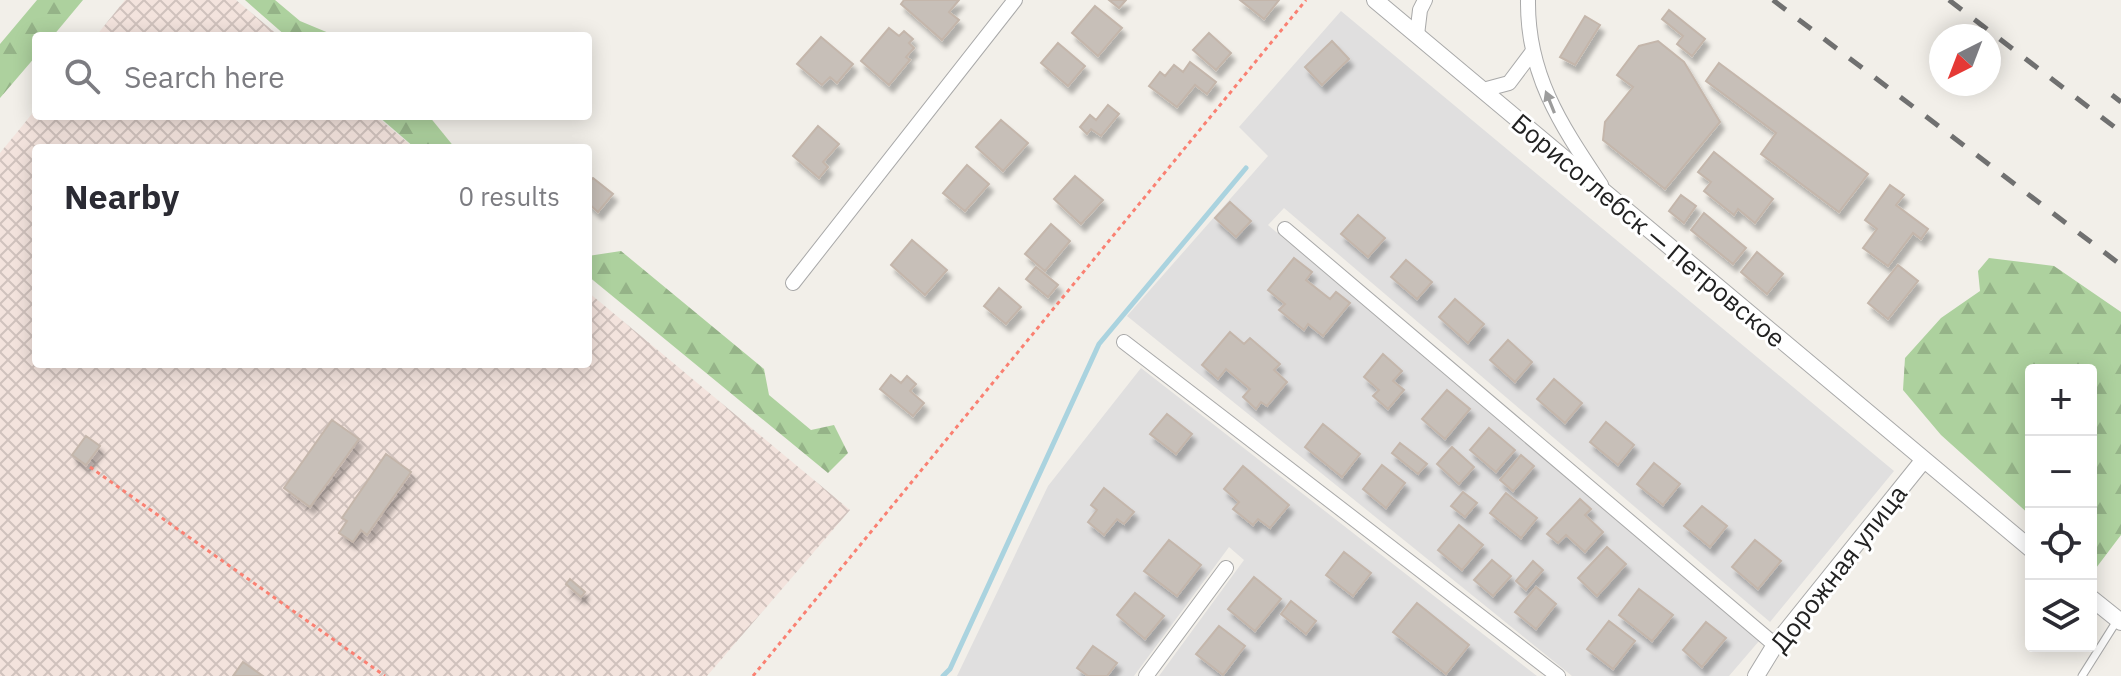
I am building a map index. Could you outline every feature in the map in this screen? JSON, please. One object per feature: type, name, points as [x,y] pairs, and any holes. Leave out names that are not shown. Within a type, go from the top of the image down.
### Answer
[{"type":"street","points":[[793,283],[1015,0]]},
{"type":"street","name":"Борисоглебск — Петровское","points":[[1375,0],[1922,462],[2025,544]]},
{"type":"street","points":[[1417,35],[1425,0]]},
{"type":"street","points":[[1528,0],[1533,51],[1553,112],[1606,192]]},
{"type":"street","points":[[1483,90],[1509,83],[1533,51]]},
{"type":"street","points":[[1285,229],[1775,645]]},
{"type":"street","points":[[1124,342],[1558,676]]},
{"type":"street","name":"Дорожная улица","points":[[1756,676],[1775,645],[1922,462]]},
{"type":"street","points":[[1146,676],[1226,568]]},
{"type":"street","points":[[2097,602],[2120,618]]},
{"type":"lane","points":[[2082,676],[2120,618]]},
{"type":"path","points":[[753,676],[1306,0]]},
{"type":"path","points":[[90,467],[385,676]]},
{"type":"shaded area","points":[[125,0],[236,0],[274,32],[99,32]]},
{"type":"shaded area","points":[[1341,11],[1894,471],[1770,622],[1284,208],[1268,225],[1759,641],[1729,676],[1572,676],[1127,316],[1268,156],[1239,127]]},
{"type":"shaded area","points":[[32,114],[32,120],[381,120],[409,144],[32,144],[32,368],[592,368],[592,295],[850,510],[707,676],[0,676],[0,153]]},
{"type":"shaded area","points":[[1141,368],[1537,676],[1159,676],[1244,560],[1229,547],[1134,676],[957,676],[1048,486]]},
{"type":"green space","points":[[37,0],[83,0],[56,32],[32,32],[32,61],[0,98],[0,44]]},
{"type":"green space","points":[[245,0],[275,0],[300,21],[326,32],[281,32]]},
{"type":"green space","points":[[383,120],[432,120],[452,144],[410,144]]},
{"type":"green space","points":[[621,251],[764,369],[769,395],[811,430],[834,425],[848,453],[828,473],[592,279],[592,255]]},
{"type":"green space","points":[[1989,258],[2054,266],[2121,312],[2121,535],[2097,567],[2097,364],[2025,364],[2025,511],[1941,435],[1903,390],[1905,358],[1941,318],[1980,291],[1978,271]]},
{"type":"building","points":[[904,0],[959,0],[949,12],[959,20],[942,40],[901,4]]},
{"type":"building","points":[[1109,0],[1126,0],[1119,8]]},
{"type":"building","points":[[1240,0],[1279,0],[1264,19]]},
{"type":"building","points":[[1095,6],[1122,28],[1098,56],[1072,33]]},
{"type":"building","points":[[1669,10],[1705,39],[1692,56],[1677,44],[1683,36],[1662,19]]},
{"type":"building","points":[[1585,16],[1600,25],[1575,65],[1560,57]]},
{"type":"building","points":[[889,28],[899,36],[904,31],[913,39],[909,43],[914,48],[906,57],[910,60],[889,85],[861,61]]},
{"type":"building","points":[[1209,33],[1231,53],[1216,70],[1193,50]]},
{"type":"building","points":[[821,37],[853,64],[837,83],[830,77],[822,85],[797,64]]},
{"type":"building","points":[[1332,41],[1349,59],[1322,85],[1305,67]]},
{"type":"building","points":[[1658,41],[1684,62],[1720,122],[1665,189],[1603,140],[1605,122],[1633,87],[1617,75],[1639,46]]},
{"type":"building","points":[[1058,43],[1085,66],[1068,86],[1041,63]]},
{"type":"building","points":[[1190,62],[1216,82],[1207,94],[1195,85],[1177,107],[1149,86],[1160,72],[1165,76],[1174,65],[1183,72]]},
{"type":"building","points":[[1719,63],[1868,174],[1839,212],[1761,154],[1776,133],[1706,81]]},
{"type":"building","points":[[1108,105],[1119,114],[1101,136],[1091,129],[1087,134],[1080,127],[1090,115],[1096,120]]},
{"type":"building","points":[[1001,120],[1028,143],[1003,171],[976,147]]},
{"type":"building","points":[[818,126],[839,144],[823,162],[828,167],[819,178],[793,156]]},
{"type":"building","points":[[1714,152],[1773,199],[1755,223],[1738,209],[1734,215],[1704,191],[1711,182],[1698,172]]},
{"type":"building","points":[[967,165],[989,184],[965,211],[943,193]]},
{"type":"building","points":[[1075,176],[1103,200],[1081,224],[1054,199]]},
{"type":"building","points":[[592,179],[613,194],[598,212],[592,207]]},
{"type":"building","points":[[1890,185],[1904,195],[1896,205],[1928,229],[1921,239],[1913,233],[1888,266],[1863,248],[1877,229],[1865,220]]},
{"type":"building","points":[[1681,195],[1696,206],[1684,223],[1669,211]]},
{"type":"building","points":[[1230,202],[1251,221],[1236,237],[1215,218]]},
{"type":"building","points":[[1704,213],[1746,248],[1733,264],[1691,230]]},
{"type":"building","points":[[1358,215],[1385,238],[1368,257],[1341,234]]},
{"type":"building","points":[[1051,224],[1070,241],[1045,271],[1025,254]]},
{"type":"building","points":[[912,240],[947,270],[925,295],[891,265]]},
{"type":"building","points":[[1757,252],[1783,274],[1767,294],[1741,272]]},
{"type":"building","points":[[1294,258],[1312,272],[1306,280],[1330,299],[1336,292],[1350,303],[1323,336],[1308,324],[1304,330],[1279,310],[1285,304],[1268,290]]},
{"type":"building","points":[[1406,260],[1432,282],[1417,299],[1391,277]]},
{"type":"building","points":[[1898,265],[1918,281],[1888,319],[1868,303]]},
{"type":"building","points":[[1036,267],[1058,285],[1048,297],[1026,279]]},
{"type":"building","points":[[999,288],[1021,307],[1006,324],[984,306]]},
{"type":"building","points":[[1455,299],[1484,324],[1468,343],[1439,317]]},
{"type":"building","points":[[1230,332],[1244,344],[1250,338],[1280,364],[1274,370],[1287,382],[1267,406],[1261,402],[1256,409],[1243,397],[1250,389],[1226,369],[1218,379],[1202,365]]},
{"type":"building","points":[[1508,340],[1532,362],[1515,382],[1490,360]]},
{"type":"building","points":[[1383,354],[1402,371],[1393,381],[1404,390],[1388,409],[1373,396],[1379,390],[1364,377]]},
{"type":"building","points":[[891,375],[901,383],[907,376],[916,384],[910,391],[924,403],[913,416],[880,389]]},
{"type":"building","points":[[1554,379],[1582,403],[1565,423],[1537,399]]},
{"type":"building","points":[[1447,390],[1470,409],[1445,439],[1422,419]]},
{"type":"building","points":[[1167,414],[1192,434],[1176,454],[1150,434]]},
{"type":"building","points":[[332,420],[359,439],[310,507],[284,488]]},
{"type":"building","points":[[1606,422],[1634,445],[1618,465],[1590,442]]},
{"type":"building","points":[[1323,424],[1360,454],[1342,477],[1305,447]]},
{"type":"building","points":[[1489,428],[1515,450],[1496,472],[1470,450]]},
{"type":"building","points":[[86,436],[100,446],[86,465],[72,455]]},
{"type":"building","points":[[1400,443],[1427,464],[1418,474],[1392,453]]},
{"type":"building","points":[[1452,447],[1474,467],[1459,484],[1437,464]]},
{"type":"building","points":[[386,454],[411,472],[367,535],[361,530],[353,542],[339,533],[347,521],[342,518]]},
{"type":"building","points":[[1521,455],[1534,466],[1513,491],[1500,480]]},
{"type":"building","points":[[1654,463],[1680,484],[1663,505],[1637,484]]},
{"type":"building","points":[[1382,465],[1405,483],[1386,508],[1363,489]]},
{"type":"building","points":[[1243,466],[1289,505],[1270,528],[1258,519],[1253,525],[1233,509],[1239,502],[1224,489]]},
{"type":"building","points":[[1104,488],[1134,512],[1124,524],[1117,519],[1104,535],[1088,522],[1097,510],[1091,505]]},
{"type":"building","points":[[1463,492],[1477,503],[1465,517],[1451,506]]},
{"type":"building","points":[[1506,493],[1537,518],[1521,538],[1490,513]]},
{"type":"building","points":[[1580,499],[1591,509],[1585,515],[1603,532],[1585,552],[1566,535],[1558,543],[1547,534]]},
{"type":"building","points":[[1702,506],[1727,526],[1710,547],[1684,526]]},
{"type":"building","points":[[1459,525],[1483,545],[1462,570],[1438,550]]},
{"type":"building","points":[[1169,540],[1201,565],[1177,596],[1144,571]]},
{"type":"building","points":[[1755,540],[1781,561],[1758,589],[1732,567]]},
{"type":"building","points":[[1607,547],[1626,564],[1597,596],[1578,578]]},
{"type":"building","points":[[1344,552],[1371,573],[1353,596],[1326,575]]},
{"type":"building","points":[[1492,560],[1511,576],[1493,596],[1474,580]]},
{"type":"building","points":[[1533,561],[1543,570],[1526,590],[1516,581]]},
{"type":"building","points":[[1254,577],[1281,599],[1255,631],[1228,609]]},
{"type":"building","points":[[570,579],[585,592],[581,597],[566,584]]},
{"type":"building","points":[[1536,587],[1556,604],[1536,629],[1515,612]]},
{"type":"building","points":[[1639,589],[1673,615],[1652,641],[1619,615]]},
{"type":"building","points":[[1135,593],[1164,616],[1145,639],[1117,615]]},
{"type":"building","points":[[1291,601],[1316,621],[1306,634],[1281,614]]},
{"type":"building","points":[[1417,603],[1469,645],[1446,674],[1393,632]]},
{"type":"building","points":[[1609,621],[1635,641],[1613,669],[1587,649]]},
{"type":"building","points":[[1706,622],[1726,638],[1702,667],[1683,650]]},
{"type":"building","points":[[1219,626],[1245,646],[1223,675],[1196,654]]},
{"type":"building","points":[[1093,646],[1117,663],[1107,676],[1088,676],[1077,668]]},
{"type":"building","points":[[243,662],[263,676],[233,676]]},
{"type":"waterway","points":[[943,676],[950,669],[1099,344],[1246,168]]},
{"type":"railway","points":[[1773,0],[2121,265]]},
{"type":"railway","points":[[1949,0],[2121,132]]},
{"type":"railway","points":[[2112,95],[2121,102]]}]
